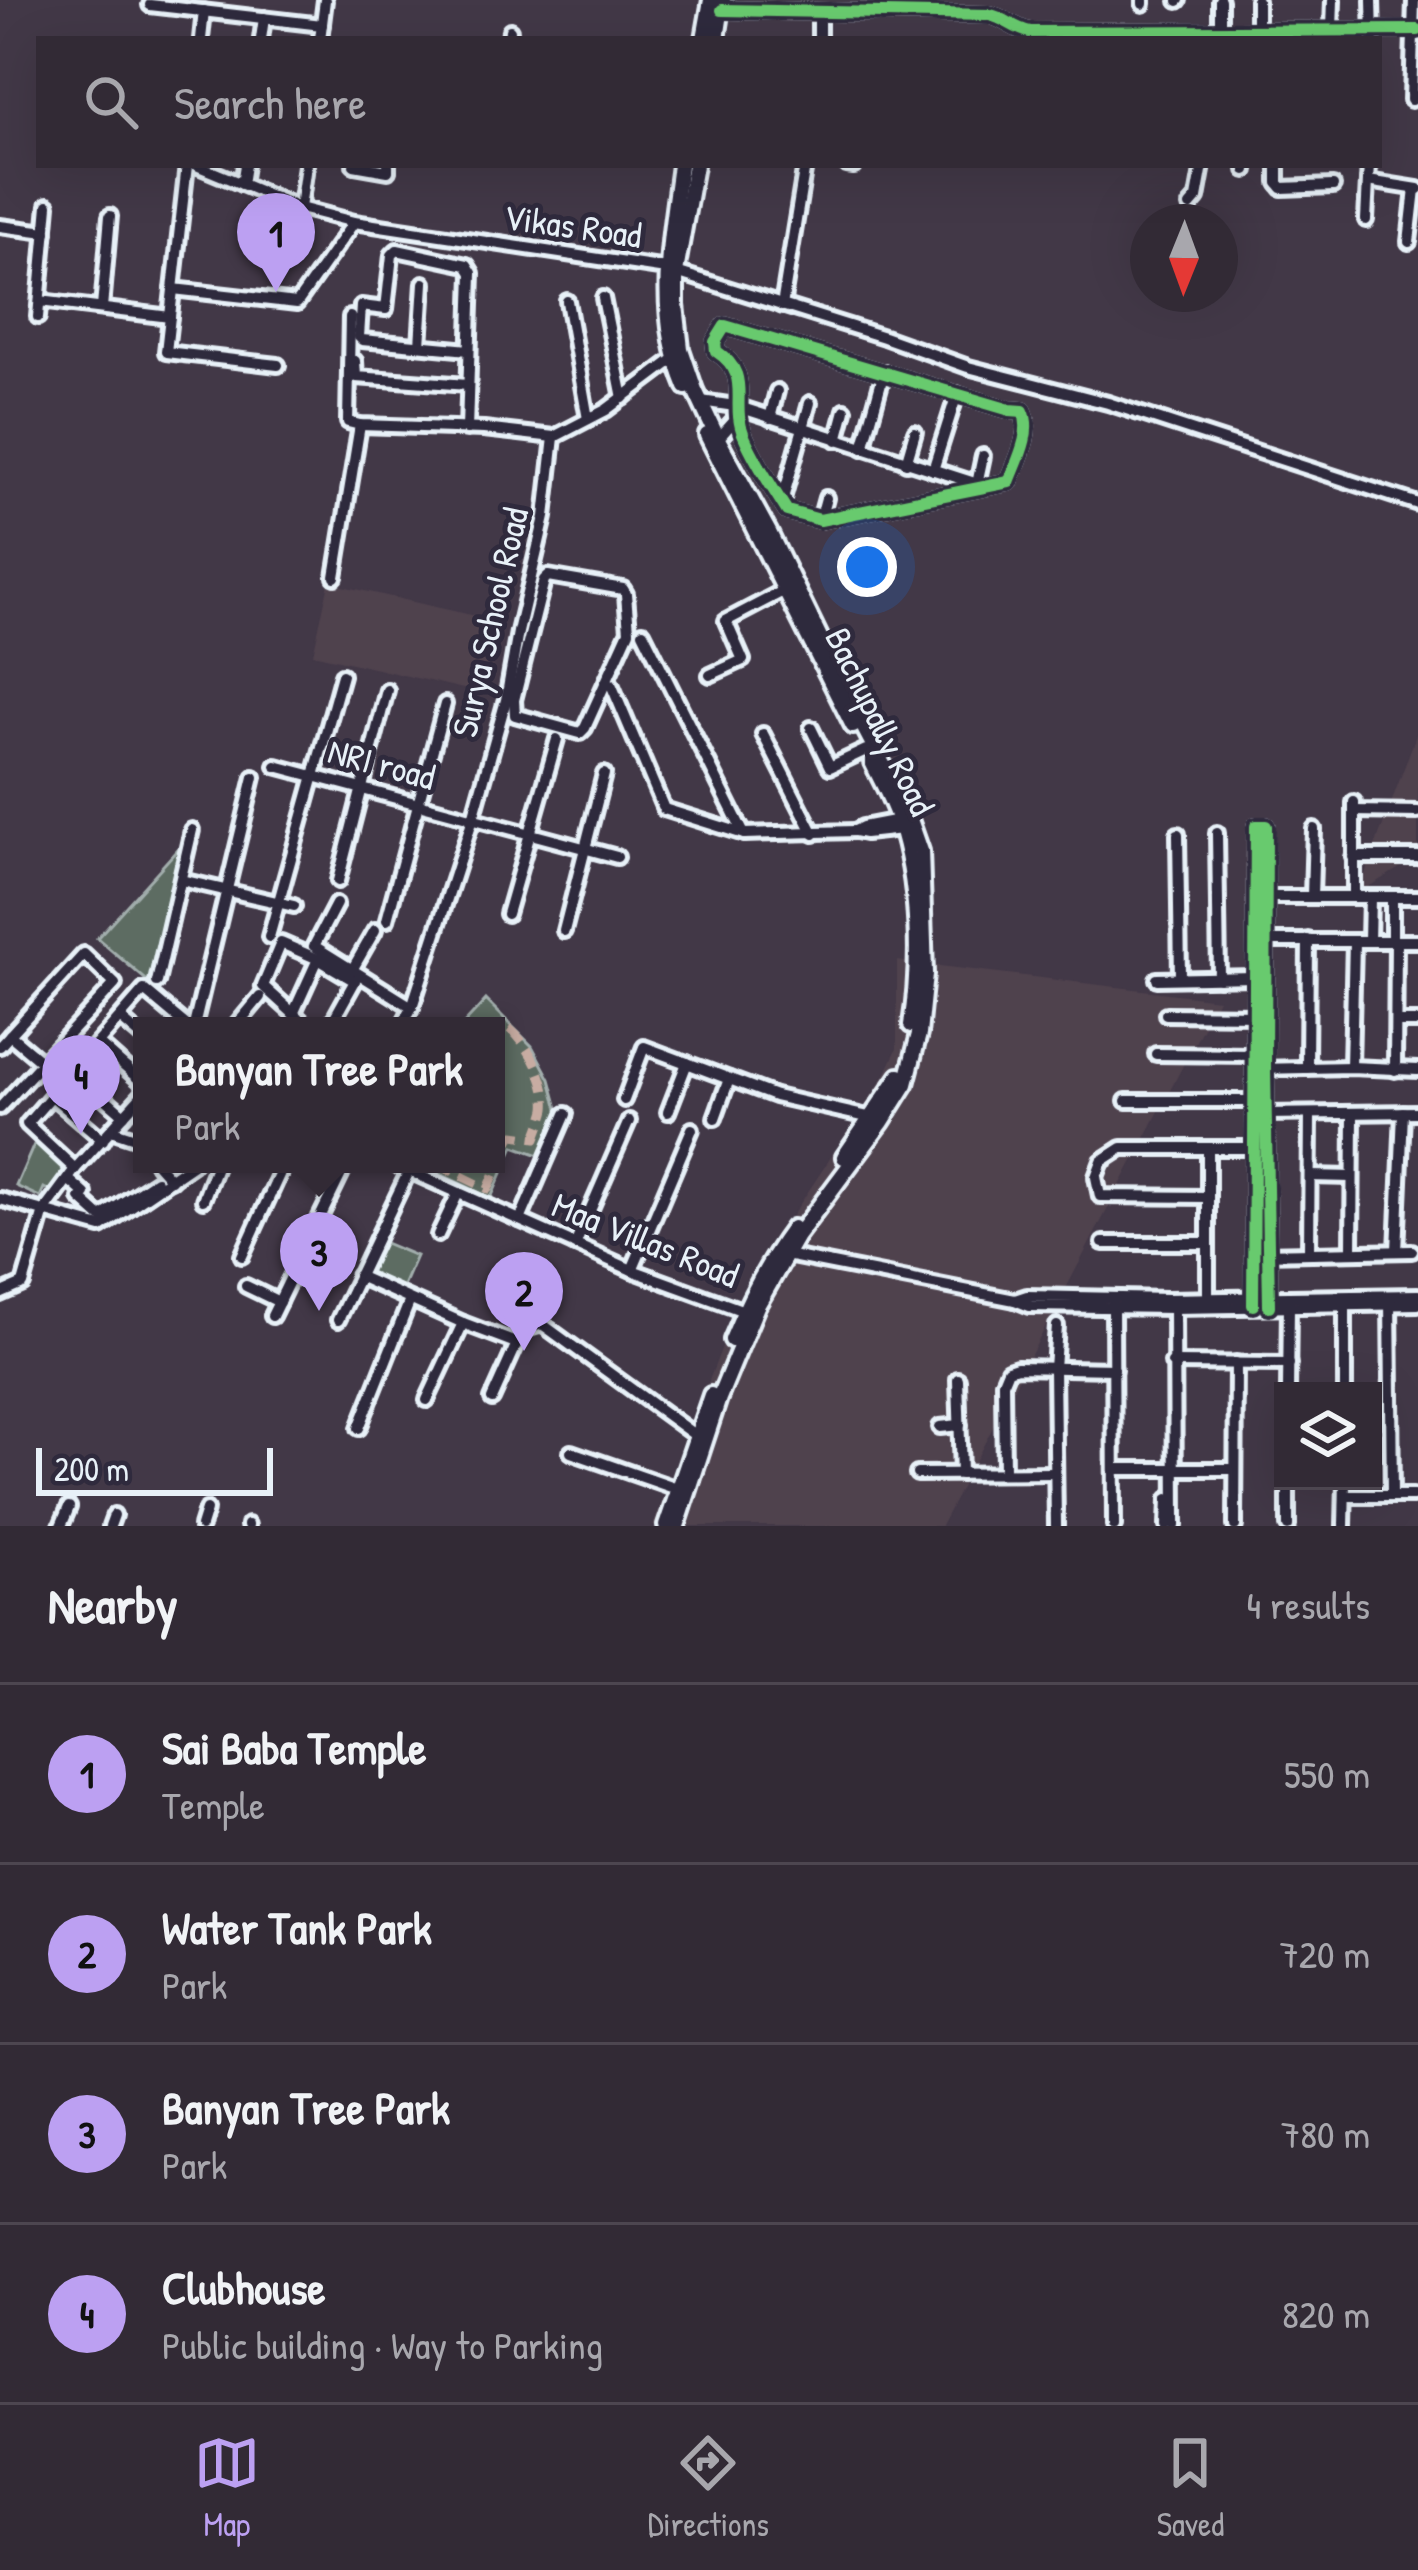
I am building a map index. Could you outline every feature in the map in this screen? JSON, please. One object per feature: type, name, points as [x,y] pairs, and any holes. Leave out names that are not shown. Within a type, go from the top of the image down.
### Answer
[{"type":"main road","points":[[705,36],[719,3]]},
{"type":"main road","points":[[717,36],[719,3]]},
{"type":"main road","points":[[671,270],[680,168]]},
{"type":"main road","points":[[671,270],[694,168]]},
{"type":"main road","name":"Bachupally Road","points":[[671,270],[668,328],[674,359],[906,808],[920,848],[924,904],[922,1010],[907,1084],[786,1255],[751,1319],[677,1526]]},
{"type":"main road","name":"Bachupally Road","points":[[666,1526],[744,1312],[776,1251],[898,1080],[913,1014],[916,937],[913,880],[900,824],[784,590],[700,401],[681,349],[671,270]]},
{"type":"street","points":[[150,4],[264,18],[321,32],[325,0]]},
{"type":"street","points":[[1220,0],[1220,32]]},
{"type":"street","points":[[1250,34],[1257,0]]},
{"type":"street","points":[[1333,0],[1333,29]]},
{"type":"street","points":[[1372,0],[1374,33]]},
{"type":"street","points":[[1411,100],[1414,0]]},
{"type":"street","points":[[719,3],[798,6],[819,14],[855,6],[990,15],[1014,29],[1052,36],[1415,30]]},
{"type":"street","points":[[201,36],[205,11]]},
{"type":"street","points":[[819,14],[819,36]]},
{"type":"street","points":[[261,36],[264,18]]},
{"type":"street","points":[[191,168],[166,352],[278,365]]},
{"type":"street","name":"Vikas Road","points":[[199,168],[300,208],[354,222],[671,270],[968,367],[1108,403],[1418,504]]},
{"type":"street","points":[[242,184],[245,168]]},
{"type":"street","points":[[300,208],[306,168]]},
{"type":"street","points":[[782,306],[805,168]]},
{"type":"street","points":[[1192,204],[1202,168]]},
{"type":"street","points":[[1278,168],[1282,188],[1334,186]]},
{"type":"street","points":[[1366,220],[1369,168]]},
{"type":"street","points":[[1368,181],[1417,189],[1409,242]]},
{"type":"street","points":[[38,317],[48,205]]},
{"type":"street","points":[[102,308],[110,216]]},
{"type":"street","points":[[173,289],[297,303],[354,222]]},
{"type":"street","points":[[0,226],[46,232]]},
{"type":"street","points":[[467,429],[470,350],[472,273],[467,265],[397,250],[392,255],[386,308],[361,306],[358,337],[470,350]]},
{"type":"street","points":[[420,345],[424,284]]},
{"type":"street","points":[[603,298],[623,398]]},
{"type":"street","points":[[40,301],[170,316]]},
{"type":"street","points":[[567,301],[588,419]]},
{"type":"street","points":[[350,317],[348,422],[360,425],[554,437],[623,398],[674,359]]},
{"type":"street","points":[[718,439],[735,420],[739,379],[730,361],[716,351],[715,342],[725,326],[1023,411],[1028,418],[1010,482],[820,520],[788,511],[744,437],[737,406]]},
{"type":"street","points":[[455,355],[358,345],[354,373],[356,377],[468,385]]},
{"type":"street","points":[[863,448],[884,372]]},
{"type":"street","points":[[770,418],[777,391]]},
{"type":"street","points":[[933,470],[957,394]]},
{"type":"street","points":[[700,401],[737,406],[980,485]]},
{"type":"street","points":[[782,502],[810,403]]},
{"type":"street","points":[[837,440],[845,410]]},
{"type":"street","points":[[335,578],[360,425]]},
{"type":"street","points":[[906,463],[915,432]]},
{"type":"street","name":"Surya School Road","points":[[407,1017],[510,700],[518,632],[535,587],[554,437]]},
{"type":"street","points":[[980,485],[983,456]]},
{"type":"street","points":[[861,512],[866,495]]},
{"type":"street","points":[[820,520],[826,498]]},
{"type":"street","points":[[545,577],[626,594],[629,631],[580,733],[515,715],[510,700],[532,635],[535,587],[545,577]]},
{"type":"street","points":[[710,675],[743,660],[726,621],[784,590]]},
{"type":"street","points":[[518,632],[532,635]]},
{"type":"street","points":[[644,632],[744,834]]},
{"type":"street","points":[[269,937],[342,675]]},
{"type":"street","points":[[610,684],[664,809],[744,834],[865,833],[900,824]]},
{"type":"street","points":[[338,881],[387,689]]},
{"type":"street","points":[[387,920],[446,704]]},
{"type":"street","points":[[811,728],[830,767],[866,749]]},
{"type":"street","points":[[763,734],[814,834]]},
{"type":"street","points":[[507,914],[557,739]]},
{"type":"street","name":"NRI road","points":[[276,766],[616,857]]},
{"type":"street","points":[[564,931],[604,774]]},
{"type":"street","points":[[193,1017],[254,776]]},
{"type":"street","points":[[1354,897],[1354,807],[1418,812]]},
{"type":"street","points":[[1261,826],[1258,1110],[1270,1301]]},
{"type":"street","points":[[1312,897],[1314,829]]},
{"type":"street","points":[[157,982],[192,830]]},
{"type":"street","points":[[1217,832],[1219,978]]},
{"type":"street","points":[[1178,834],[1180,978]]},
{"type":"street","points":[[1353,857],[1418,857]]},
{"type":"street","points":[[181,880],[294,906]]},
{"type":"street","points":[[1261,897],[1418,897]]},
{"type":"street","points":[[1369,940],[1370,897]]},
{"type":"street","points":[[1392,897],[1395,1070]]},
{"type":"street","points":[[336,904],[314,946],[412,1007]]},
{"type":"street","points":[[352,970],[375,930]]},
{"type":"street","points":[[1261,940],[1418,941]]},
{"type":"street","points":[[1260,1015],[1255,977],[1261,940]]},
{"type":"street","points":[[1307,940],[1307,1068]]},
{"type":"street","points":[[1351,1067],[1354,940]]},
{"type":"street","points":[[291,1017],[263,986],[281,943],[355,981],[335,1017]]},
{"type":"street","points":[[0,1046],[84,954],[116,984],[0,1108]]},
{"type":"street","points":[[297,1017],[318,959]]},
{"type":"street","points":[[1157,979],[1255,977]]},
{"type":"street","points":[[164,1173],[101,1217],[80,1198],[84,1193],[71,1174],[27,1124],[144,990],[181,1017]]},
{"type":"street","points":[[243,1017],[260,997]]},
{"type":"street","points":[[1166,1014],[1260,1015]]},
{"type":"street","points":[[121,1019],[133,1029]]},
{"type":"street","points":[[1397,1022],[1418,1022]]},
{"type":"street","points":[[10,1035],[42,1062]]},
{"type":"street","points":[[99,1044],[133,1074]]},
{"type":"street","points":[[624,1100],[644,1047],[775,1096],[872,1118]]},
{"type":"street","points":[[1156,1054],[1307,1068],[1418,1070]]},
{"type":"street","points":[[668,1112],[687,1063]]},
{"type":"street","points":[[74,1071],[124,1115]]},
{"type":"street","points":[[715,1118],[729,1078]]},
{"type":"street","points":[[52,1096],[107,1135],[133,1138]]},
{"type":"street","points":[[1126,1101],[1310,1114],[1418,1112]]},
{"type":"street","points":[[0,1294],[23,1284],[44,1210],[133,1105]]},
{"type":"street","points":[[1254,1301],[1258,1110]]},
{"type":"street","points":[[1397,1251],[1403,1112]]},
{"type":"street","points":[[1352,1251],[1353,1113]]},
{"type":"street","points":[[520,1220],[566,1114]]},
{"type":"street","points":[[1309,1252],[1310,1114]]},
{"type":"street","points":[[575,1245],[629,1121]]},
{"type":"street","points":[[632,1270],[692,1129]]},
{"type":"street","points":[[1208,1197],[1100,1196],[1096,1177],[1102,1161],[1122,1148],[1254,1148]]},
{"type":"street","points":[[1208,1149],[1208,1298]]},
{"type":"street","points":[[0,1199],[101,1227],[164,1173]]},
{"type":"street","points":[[203,1200],[214,1173]]},
{"type":"street","points":[[242,1256],[280,1173]]},
{"type":"street","points":[[272,1316],[342,1173]]},
{"type":"street","points":[[338,1320],[401,1173]]},
{"type":"street","name":"Maa Villas Road","points":[[416,1173],[632,1270],[744,1312]]},
{"type":"street","points":[[1310,1176],[1352,1177]]},
{"type":"street","points":[[438,1235],[458,1192]]},
{"type":"street","points":[[1103,1243],[1208,1243]]},
{"type":"street","points":[[1252,1254],[1412,1251]]},
{"type":"street","points":[[786,1255],[1015,1300],[1027,1296],[1170,1304],[1345,1300],[1418,1304]]},
{"type":"street","points":[[358,1276],[515,1343]]},
{"type":"street","points":[[246,1286],[279,1302]]},
{"type":"street","points":[[1390,1300],[1418,1295]]},
{"type":"street","points":[[1170,1304],[1208,1298],[1254,1301]]},
{"type":"street","points":[[358,1428],[410,1300]]},
{"type":"street","points":[[1345,1300],[1346,1382]]},
{"type":"street","points":[[1390,1300],[1392,1496]]},
{"type":"street","points":[[1288,1301],[1288,1382]]},
{"type":"street","points":[[1113,1302],[1114,1526]]},
{"type":"street","points":[[1170,1304],[1171,1526]]},
{"type":"street","points":[[428,1400],[463,1323]]},
{"type":"street","points":[[492,1400],[523,1330],[542,1324],[696,1436]]},
{"type":"street","points":[[1056,1526],[1057,1326]]},
{"type":"street","points":[[1171,1363],[1288,1364]]},
{"type":"street","points":[[1235,1363],[1235,1526]]},
{"type":"street","points":[[1004,1473],[1005,1375],[1017,1367],[1114,1369]]},
{"type":"street","points":[[958,1378],[961,1474]]},
{"type":"street","points":[[940,1427],[960,1425]]},
{"type":"street","points":[[571,1452],[677,1490]]},
{"type":"street","points":[[1114,1469],[1235,1469]]},
{"type":"street","points":[[917,1474],[1055,1473]]},
{"type":"street","points":[[1288,1490],[1288,1526]]},
{"type":"street","points":[[1344,1526],[1346,1490]]},
{"type":"street","points":[[1346,1496],[1413,1496]]},
{"type":"street","points":[[61,1526],[69,1507]]},
{"type":"street","points":[[201,1526],[206,1510]]},
{"type":"shaded area","points":[[329,583],[502,622],[485,694],[313,654]]},
{"type":"shaded area","points":[[1418,730],[1418,857],[1358,893]]},
{"type":"shaded area","points":[[897,961],[1218,999],[941,1526],[653,1526],[745,1287],[884,1077],[897,1049]]},
{"type":"green space","points":[[186,840],[152,985],[97,938]]},
{"type":"green space","points":[[486,1000],[503,1017],[470,1017]]},
{"type":"green space","points":[[505,1019],[532,1046],[550,1079],[559,1112],[542,1156],[514,1146],[505,1166]]},
{"type":"green space","points":[[36,1140],[69,1168],[52,1192],[44,1188],[40,1197],[16,1186]]},
{"type":"green space","points":[[439,1173],[502,1173],[491,1198]]},
{"type":"green space","points":[[380,1241],[416,1256],[402,1288],[366,1273]]},
{"type":"marked path","points":[[505,1029],[530,1053],[541,1076],[546,1109],[536,1138],[514,1135],[505,1150]]},
{"type":"marked path","points":[[455,1173],[488,1189],[495,1173]]},
{"type":"cycle path","points":[[722,10],[990,15],[1030,32],[1418,30]]},
{"type":"cycle path","points":[[725,326],[1023,411],[1025,437],[1009,482],[820,520],[787,511],[744,436],[738,380],[716,351],[715,342],[725,326]]},
{"type":"cycle path","points":[[1253,1305],[1256,826],[1266,826],[1269,1306]]},
{"type":"place","name":"Sai Baba Temple","points":[[276,292]]},
{"type":"place","name":"Clubhouse","points":[[81,1134]]},
{"type":"place","name":"Banyan Tree Park","points":[[319,1311]]},
{"type":"place","name":"Water Tank Park","points":[[524,1351]]}]
